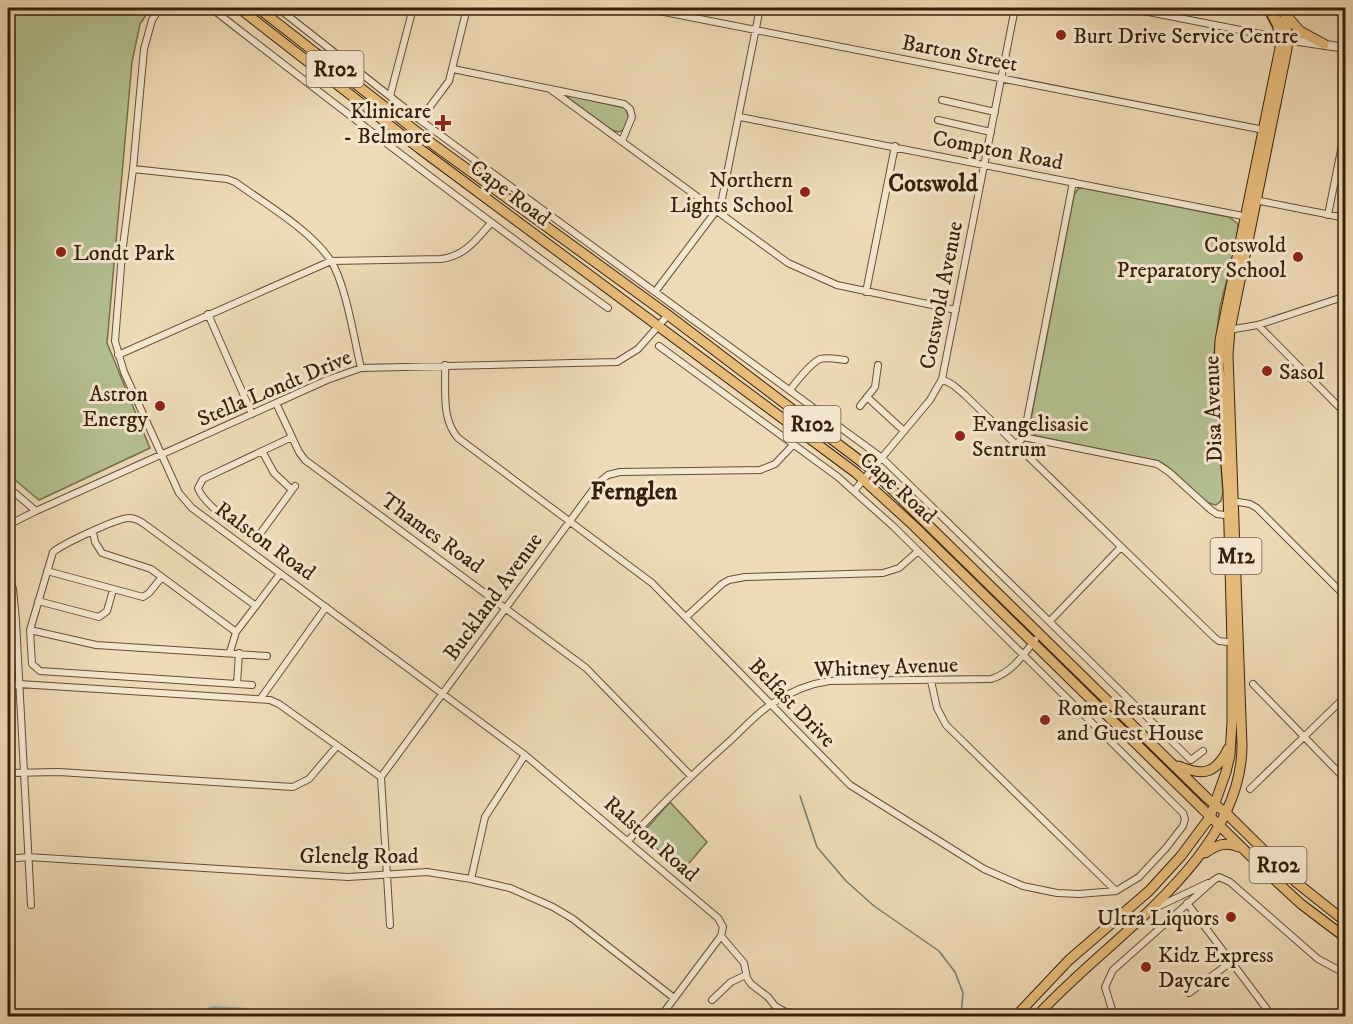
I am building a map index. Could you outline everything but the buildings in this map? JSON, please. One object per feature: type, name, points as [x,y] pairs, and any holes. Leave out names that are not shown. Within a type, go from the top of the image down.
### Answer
[{"type":"highway","points":[[1269,8],[1278,24]]},
{"type":"main road","name":"Cape Road","points":[[239,8],[406,139],[863,479],[914,526],[1241,847],[1302,904],[1346,938]]},
{"type":"main road","name":"Cape Road","points":[[258,8],[413,130],[668,315],[872,470],[1297,883],[1346,922]]},
{"type":"main road","name":"Disa Avenue","points":[[1274,8],[1284,39]]},
{"type":"main road","points":[[1285,11],[1300,31],[1324,44]]},
{"type":"main road","name":"Disa Avenue","points":[[1226,813],[1236,788],[1242,759],[1235,643],[1226,329],[1284,39],[1285,11]]},
{"type":"main road","points":[[406,139],[413,130]]},
{"type":"main road","name":"Disa Avenue","points":[[1216,804],[1228,765],[1231,742],[1235,643]]},
{"type":"main road","points":[[1174,764],[1189,771],[1207,771],[1217,766],[1231,742]]},
{"type":"main road","name":"M12","points":[[1016,1017],[1069,960],[1155,884],[1188,848],[1210,817],[1216,804]]},
{"type":"main road","name":"M12","points":[[1037,1017],[1075,977],[1147,912],[1197,858],[1226,813]]},
{"type":"main road","points":[[1197,858],[1218,845],[1231,843],[1241,847]]},
{"type":"street","name":"Ralston Road","points":[[160,8],[152,20],[144,49],[116,325],[118,355],[179,493],[192,508],[525,755],[629,840],[718,918],[722,934],[744,963],[746,975],[754,988],[768,997],[775,1006],[793,1017]]},
{"type":"street","name":"Cape Road","points":[[211,8],[491,223],[608,308]]},
{"type":"street","name":"Cape Road","points":[[278,8],[286,10],[420,120],[882,458],[1191,760],[1203,751]]},
{"type":"street","points":[[390,96],[413,8]]},
{"type":"street","points":[[420,120],[446,86],[453,69],[467,8]]},
{"type":"street","name":"Barton Street","points":[[644,8],[1266,130]]},
{"type":"street","points":[[656,292],[716,211],[722,199],[760,8]]},
{"type":"street","name":"Cotswold Avenue","points":[[854,491],[930,400],[942,379],[1015,8]]},
{"type":"street","points":[[1128,8],[1266,35]]},
{"type":"street","points":[[1284,39],[1346,48]]},
{"type":"street","points":[[453,69],[620,103],[627,106],[633,117],[622,141]]},
{"type":"street","points":[[550,89],[774,254],[803,271],[837,285],[956,310]]},
{"type":"street","points":[[942,100],[994,112]]},
{"type":"street","name":"Compton Road","points":[[740,117],[1249,217]]},
{"type":"street","points":[[938,120],[991,132]]},
{"type":"street","points":[[1328,215],[1346,125]]},
{"type":"street","points":[[866,292],[895,146]]},
{"type":"street","points":[[133,169],[219,176],[235,182],[308,236],[331,261],[341,285],[362,368]]},
{"type":"street","points":[[1015,444],[1023,437],[1073,182]]},
{"type":"street","points":[[1253,199],[1346,218]]},
{"type":"street","points":[[118,355],[331,261],[448,258],[467,250],[491,223]]},
{"type":"street","points":[[1226,329],[1257,324],[1346,296]]},
{"type":"street","points":[[208,314],[252,414]]},
{"type":"street","name":"Stella Londt Drive","points":[[8,525],[160,454],[327,380],[362,368],[617,362],[638,349],[668,315]]},
{"type":"street","points":[[1257,324],[1346,414]]},
{"type":"street","name":"Cape Road","points":[[659,346],[854,491],[894,527],[1183,813]]},
{"type":"street","points":[[790,390],[801,376],[819,360],[828,358],[844,360]]},
{"type":"street","name":"Belfast Drive","points":[[445,365],[447,417],[454,433],[463,442],[644,575],[850,785],[984,869],[1023,886],[1057,893],[1116,891],[1139,877],[1166,848],[1184,826],[1183,813]]},
{"type":"street","points":[[860,406],[876,384],[878,365]]},
{"type":"street","points":[[942,379],[956,388],[1214,637],[1220,641],[1235,643]]},
{"type":"street","points":[[867,397],[904,431]]},
{"type":"street","name":"Thames Road","points":[[276,403],[305,460],[586,668],[691,776]]},
{"type":"street","points":[[262,451],[274,473],[293,488],[257,538],[247,534],[201,496],[198,488],[203,479],[262,451],[292,437]]},
{"type":"street","points":[[1023,437],[1157,464],[1169,472],[1207,508],[1217,514],[1232,516]]},
{"type":"street","name":"Buckland Avenue","points":[[381,777],[598,483],[614,473],[760,470],[775,464],[793,445]]},
{"type":"street","points":[[8,487],[36,511]]},
{"type":"street","points":[[1231,501],[1250,504],[1257,508],[1346,597]]},
{"type":"street","points":[[252,685],[39,671],[32,664],[30,630],[55,550],[122,519],[136,519],[256,606]]},
{"type":"street","points":[[93,532],[95,542],[102,554],[147,568],[236,632]]},
{"type":"street","points":[[1050,621],[1120,548]]},
{"type":"street","points":[[686,617],[729,580],[745,577],[883,573],[899,568],[917,552]]},
{"type":"street","points":[[8,571],[13,589],[16,621],[31,905]]},
{"type":"street","points":[[47,571],[138,596],[146,596],[162,577]]},
{"type":"street","points":[[230,652],[236,632],[280,573]]},
{"type":"street","points":[[38,601],[99,617],[107,611],[114,590]]},
{"type":"street","points":[[261,698],[327,607]]},
{"type":"street","points":[[8,625],[16,621]]},
{"type":"street","points":[[30,630],[87,644],[267,656]]},
{"type":"street","name":"Whitney Avenue","points":[[629,840],[659,806],[770,704],[794,691],[817,683],[991,679],[1005,674],[1041,633]]},
{"type":"street","points":[[237,684],[239,653]]},
{"type":"street","points":[[931,681],[937,708],[946,725],[1116,891]]},
{"type":"street","points":[[8,686],[19,684],[261,698],[279,704],[381,777],[390,925]]},
{"type":"street","points":[[1253,684],[1346,780]]},
{"type":"street","points":[[1250,789],[1346,696]]},
{"type":"street","points":[[8,773],[25,771],[293,787],[309,779],[337,746]]},
{"type":"street","points":[[471,879],[485,816],[525,755]]},
{"type":"street","name":"Glenelg Road","points":[[8,859],[28,857],[348,877],[427,872],[471,879],[510,888],[553,907],[573,919],[674,998]]},
{"type":"street","points":[[1147,912],[1221,877],[1230,882],[1318,959],[1346,974]]},
{"type":"street","points":[[1114,1017],[1106,990],[1109,975],[1214,880]]},
{"type":"street","points":[[1187,903],[1272,1017]]},
{"type":"street","points":[[665,1015],[674,998],[722,934]]},
{"type":"street","points":[[1189,993],[1231,962]]},
{"type":"street","points":[[712,1000],[725,987],[746,975]]},
{"type":"green space","name":"Londt Park","points":[[8,8],[151,8],[140,24],[132,62],[107,343],[150,448],[39,500],[8,474]]},
{"type":"green space","points":[[568,95],[625,108],[629,118],[624,130],[618,132],[612,130],[567,97]]},
{"type":"green space","points":[[1083,188],[1229,217],[1238,224],[1237,240],[1220,307],[1213,361],[1223,492],[1221,501],[1216,505],[1201,498],[1173,471],[1158,461],[1036,436],[1029,429],[1074,195],[1078,189]]},
{"type":"green space","points":[[14,623],[18,681],[8,684],[8,626]]},
{"type":"green space","points":[[670,802],[707,842],[684,869],[640,836]]},
{"type":"waterway","points":[[800,796],[817,847],[846,881],[874,906],[939,951],[955,972],[963,993],[961,1016]]},
{"type":"waterway","points":[[200,1016],[214,1011],[247,1013],[250,1016]]},
{"type":"waterway","points":[[1059,1016],[1062,1011]]},
{"type":"place","name":"Burt Drive Service Centre","points":[[1061,35]]},
{"type":"place","name":"Klinicare - Belmore","points":[[443,123]]},
{"type":"place","name":"Northern Lights School","points":[[805,192]]},
{"type":"place","name":"Londt Park","points":[[61,252]]},
{"type":"place","name":"Cotswold Preparatory School","points":[[1298,257]]},
{"type":"place","name":"Sasol","points":[[1267,371]]},
{"type":"place","name":"Astron Energy","points":[[160,406]]},
{"type":"place","name":"Evangelisasie Sentrum","points":[[960,436]]},
{"type":"place","name":"Rome Restaurant and Guest House","points":[[1045,720]]},
{"type":"place","name":"Ultra Liquors","points":[[1231,917]]},
{"type":"place","name":"Kidz Express Daycare","points":[[1146,967]]},
{"type":"district","name":"Cotswold","points":[[933,183]]},
{"type":"district","name":"Fernglen","points":[[634,491]]}]
